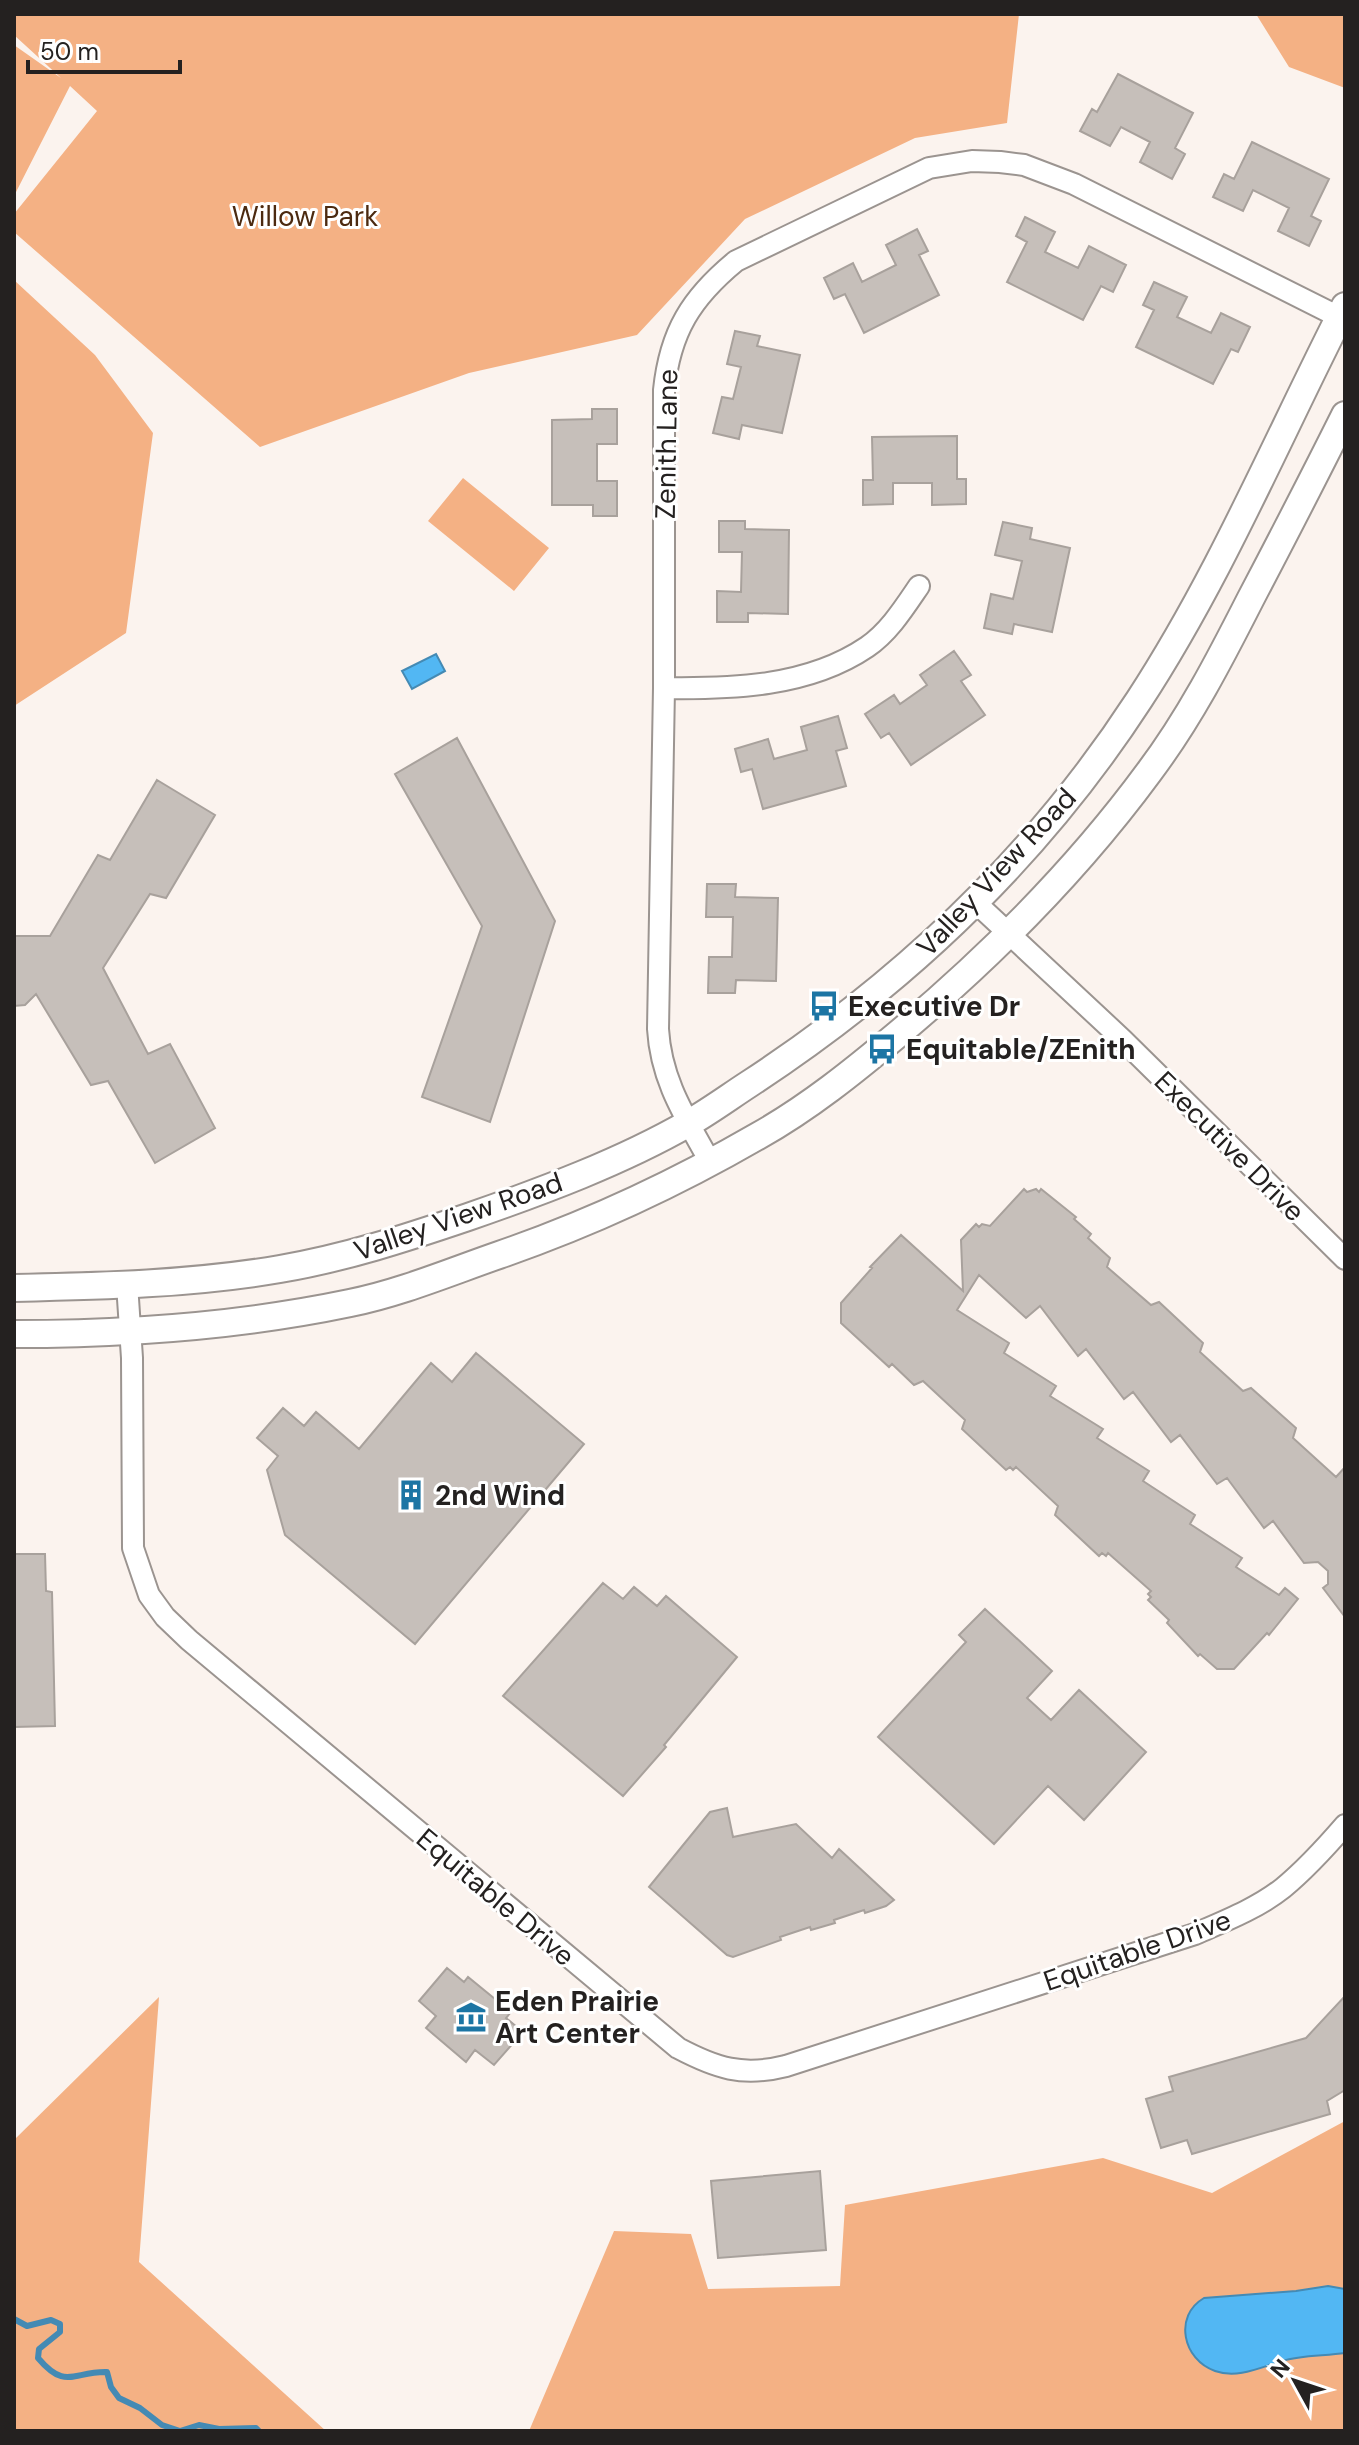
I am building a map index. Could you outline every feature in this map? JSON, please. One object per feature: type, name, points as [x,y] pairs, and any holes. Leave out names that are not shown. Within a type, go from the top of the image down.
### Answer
[{"type":"main road","name":"Valley View Road","points":[[14,1288],[193,1281],[278,1270],[386,1245],[533,1195],[689,1123],[797,1052],[886,986],[946,932],[1051,821],[1140,700],[1221,556],[1343,314]]},
{"type":"main road","name":"Valley View Road","points":[[14,1334],[242,1322],[355,1302],[572,1230],[663,1187],[761,1135],[856,1070],[935,1004],[1010,935],[1083,854],[1151,770],[1209,681],[1345,415]]},
{"type":"street","name":"Zenith Lane","points":[[710,1162],[666,1078],[659,1056],[658,1029],[664,688],[664,390],[667,361],[676,332],[692,307],[711,282],[736,261],[929,168],[972,161],[1024,165],[1074,184],[1343,314]]},
{"type":"street","points":[[664,688],[721,689],[782,681],[827,668],[868,647],[894,622],[919,586]]},
{"type":"street","name":"Executive Drive","points":[[975,902],[1123,1040],[1345,1259]]},
{"type":"street","name":"Equitable Drive","points":[[127,1284],[131,1330],[133,1548],[149,1595],[165,1617],[667,2039],[704,2062],[731,2070],[758,2072],[786,2066],[1195,1934],[1240,1914],[1281,1889],[1345,1825]]},
{"type":"green space","name":"Willow Park","points":[[14,14],[1019,14],[1007,123],[915,138],[745,219],[637,335],[469,373],[260,447],[14,232],[14,214],[97,111],[70,86],[14,196],[14,45],[61,78],[14,35]]},
{"type":"green space","points":[[1256,14],[1345,14],[1345,88],[1289,67]]},
{"type":"green space","points":[[14,280],[95,355],[153,433],[126,633],[14,706]]},
{"type":"green space","points":[[463,478],[549,548],[514,591],[428,521]]},
{"type":"green space","points":[[159,1997],[139,2262],[326,2431],[14,2431],[14,2140]]},
{"type":"green space","points":[[1345,2121],[1345,2431],[529,2431],[614,2231],[691,2234],[708,2289],[840,2286],[845,2205],[1103,2158],[1212,2193]]},
{"type":"water","points":[[436,654],[445,671],[412,689],[402,671]]},
{"type":"water","points":[[1328,2286],[1345,2289],[1345,2353],[1297,2358],[1232,2374],[1204,2365],[1189,2348],[1185,2326],[1188,2315],[1204,2298]]},
{"type":"building","points":[[1118,74],[1193,113],[1175,148],[1185,154],[1172,179],[1140,162],[1150,142],[1121,127],[1110,146],[1080,131],[1092,109],[1097,112]]},
{"type":"building","points":[[1252,142],[1329,179],[1311,216],[1321,221],[1309,246],[1278,231],[1289,208],[1253,190],[1243,211],[1213,197],[1224,174],[1234,179]]},
{"type":"building","points":[[1025,217],[1055,232],[1045,252],[1078,268],[1089,246],[1126,265],[1113,292],[1101,286],[1083,320],[1007,282],[1027,242],[1016,236]]},
{"type":"building","points":[[917,229],[928,251],[919,255],[939,295],[864,333],[845,294],[834,299],[824,278],[853,263],[862,282],[896,265],[886,245]]},
{"type":"building","points":[[1154,282],[1187,297],[1177,317],[1211,333],[1221,313],[1250,327],[1238,352],[1231,349],[1213,384],[1136,347],[1154,310],[1143,305]]},
{"type":"building","points":[[735,331],[760,336],[757,346],[800,355],[782,433],[742,425],[739,439],[713,433],[722,397],[733,399],[741,367],[727,364]]},
{"type":"building","points":[[592,409],[617,409],[617,444],[597,444],[597,481],[617,481],[617,516],[593,516],[593,505],[552,505],[552,420],[592,419]]},
{"type":"building","points":[[957,436],[957,479],[966,479],[966,504],[932,505],[932,483],[893,483],[893,504],[863,505],[863,480],[873,480],[872,437]]},
{"type":"building","points":[[719,521],[745,521],[745,529],[789,530],[788,614],[748,613],[748,622],[717,622],[717,591],[741,592],[742,552],[719,552]]},
{"type":"building","points":[[1003,522],[1032,528],[1030,539],[1070,548],[1052,632],[1014,624],[1012,634],[984,628],[991,594],[1013,599],[1022,561],[995,555]]},
{"type":"building","points":[[954,651],[971,675],[961,681],[985,715],[911,765],[889,733],[881,738],[865,714],[894,695],[900,704],[927,685],[920,675]]},
{"type":"building","points":[[838,716],[847,748],[836,751],[846,786],[763,809],[752,769],[741,772],[735,749],[768,739],[774,759],[807,750],[801,727]]},
{"type":"building","points":[[457,738],[555,921],[490,1122],[422,1097],[482,926],[395,774]]},
{"type":"building","points":[[157,780],[215,815],[166,898],[150,894],[103,968],[148,1054],[170,1044],[215,1128],[155,1163],[108,1081],[91,1085],[36,994],[25,1005],[14,1006],[14,936],[50,936],[98,855],[110,860]]},
{"type":"building","points":[[707,884],[736,884],[735,897],[778,898],[776,981],[736,980],[735,993],[708,993],[709,957],[732,957],[733,917],[706,917]]},
{"type":"building","points":[[1024,1189],[1039,1192],[1041,1189],[1076,1217],[1074,1219],[1091,1234],[1088,1238],[1110,1258],[1107,1267],[1151,1305],[1159,1302],[1203,1343],[1200,1352],[1243,1391],[1251,1388],[1296,1428],[1293,1438],[1336,1477],[1345,1467],[1345,1617],[1323,1588],[1328,1584],[1328,1571],[1318,1562],[1304,1563],[1273,1521],[1264,1528],[1227,1478],[1217,1484],[1180,1435],[1171,1442],[1133,1392],[1124,1399],[1086,1349],[1078,1356],[1040,1306],[1026,1318],[979,1275],[957,1310],[1009,1343],[1004,1353],[1056,1386],[1050,1396],[1103,1429],[1097,1438],[1149,1471],[1143,1481],[1195,1515],[1190,1524],[1242,1558],[1236,1567],[1279,1595],[1285,1588],[1298,1599],[1269,1635],[1267,1633],[1234,1669],[1217,1669],[1200,1654],[1198,1656],[1148,1600],[1151,1591],[1108,1553],[1099,1556],[1055,1515],[1058,1506],[1016,1467],[1006,1470],[962,1429],[965,1420],[923,1381],[914,1385],[892,1364],[889,1367],[841,1323],[841,1303],[901,1235],[963,1291],[961,1240],[976,1224],[979,1227],[982,1224],[990,1226]]},
{"type":"building","name":"2nd Wind","points":[[476,1353],[584,1444],[415,1644],[285,1535],[267,1470],[278,1456],[257,1438],[283,1408],[304,1426],[316,1412],[359,1449],[431,1363],[452,1382]]},
{"type":"building","points":[[14,1554],[45,1554],[46,1591],[52,1592],[55,1726],[14,1727]]},
{"type":"building","points":[[603,1583],[623,1599],[634,1587],[657,1606],[666,1596],[737,1657],[623,1796],[503,1696]]},
{"type":"building","points":[[985,1609],[1052,1671],[1027,1698],[1051,1720],[1079,1690],[1146,1752],[1084,1820],[1048,1786],[994,1844],[878,1737],[966,1642],[959,1635]]},
{"type":"building","points":[[727,1808],[733,1837],[796,1824],[832,1858],[839,1849],[894,1900],[865,1913],[864,1910],[834,1920],[835,1923],[780,1937],[781,1940],[733,1957],[727,1955],[649,1887],[710,1812]]},
{"type":"building","name":"Eden Prairie Art Center","points":[[447,1968],[464,1982],[468,1977],[511,2012],[506,2018],[523,2032],[494,2065],[475,2050],[466,2062],[426,2028],[436,2016],[419,2001]]},
{"type":"building","points":[[1345,1996],[1345,2090],[1327,2101],[1330,2114],[1192,2154],[1187,2140],[1161,2148],[1146,2099],[1173,2091],[1169,2077],[1306,2038]]},
{"type":"building","points":[[820,2171],[826,2250],[718,2258],[711,2181]]},
{"type":"waterway","points":[[14,2319],[27,2326],[51,2320],[60,2324],[60,2332],[39,2349],[38,2358],[48,2368],[63,2377],[107,2372],[111,2387],[119,2398],[140,2408],[162,2425],[180,2431],[199,2425],[219,2429],[256,2428],[259,2431]]},
{"type":"place","name":"Executive Dr","points":[[824,1006]]},
{"type":"place","name":"Equitable/ZEnith","points":[[882,1049]]},
{"type":"place","name":"2nd Wind","points":[[411,1495]]},
{"type":"place","name":"Eden Prairie Art Center","points":[[471,2017]]}]
